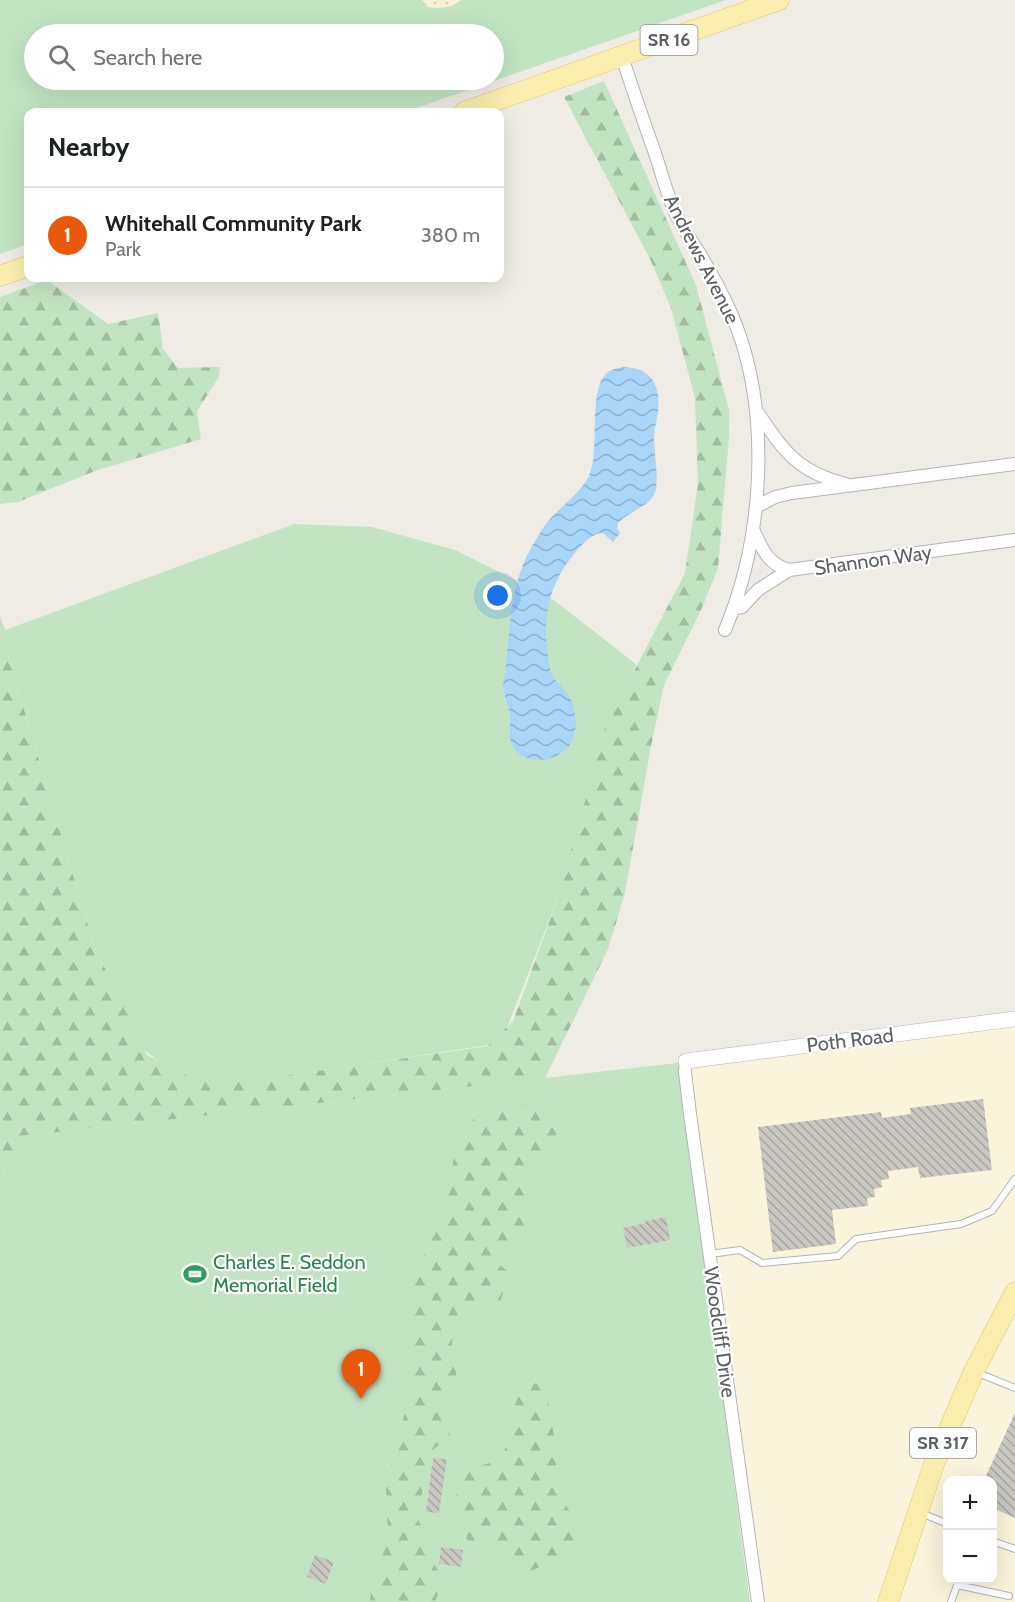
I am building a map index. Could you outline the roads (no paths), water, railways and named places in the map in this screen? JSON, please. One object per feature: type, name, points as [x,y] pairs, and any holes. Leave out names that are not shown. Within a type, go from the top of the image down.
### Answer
[{"type":"main road","name":"SR 16","points":[[475,108],[779,0]]},
{"type":"main road","points":[[0,276],[24,267]]},
{"type":"main road","name":"SR 317","points":[[888,1602],[934,1464],[974,1371],[1015,1292]]},
{"type":"street","name":"Andrews Avenue","points":[[622,57],[675,212],[713,277],[739,333],[757,412],[759,453],[753,529],[735,608],[725,630]]},
{"type":"street","points":[[757,412],[779,444],[794,460],[827,478],[853,485]]},
{"type":"street","points":[[756,507],[775,497],[1015,464]]},
{"type":"street","name":"Shannon Way","points":[[753,529],[770,561],[776,566],[789,570],[1015,540]]},
{"type":"street","name":"Andrews Avenue","points":[[735,608],[742,607],[758,591],[789,570]]},
{"type":"street","name":"Poth Road","points":[[686,1061],[1015,1019]]},
{"type":"street","name":"Woodcliff Drive","points":[[686,1061],[685,1072],[758,1602]]},
{"type":"lane","points":[[710,1254],[740,1250],[762,1263],[838,1256],[856,1239],[961,1224],[992,1211],[1015,1179]]},
{"type":"lane","points":[[974,1371],[1015,1388]]},
{"type":"lane","points":[[917,1512],[943,1522]]},
{"type":"lane","points":[[997,1542],[1015,1549]]},
{"type":"lane","points":[[951,1602],[957,1584]]},
{"type":"lane","points":[[965,1584],[1010,1596]]},
{"type":"water","points":[[624,367],[633,368],[647,375],[656,386],[658,393],[659,402],[654,432],[656,490],[651,499],[618,523],[617,528],[620,533],[613,542],[603,533],[594,535],[583,544],[566,565],[554,587],[546,622],[548,658],[552,675],[573,704],[576,716],[575,729],[570,745],[561,753],[547,759],[531,759],[518,753],[512,744],[510,713],[503,686],[514,594],[525,560],[540,533],[589,476],[594,452],[597,393],[607,373]]},
{"type":"place","name":"Charles E. Seddon Memorial Field","points":[[195,1274]]},
{"type":"place","name":"Whitehall Community Park","points":[[361,1399]]}]
